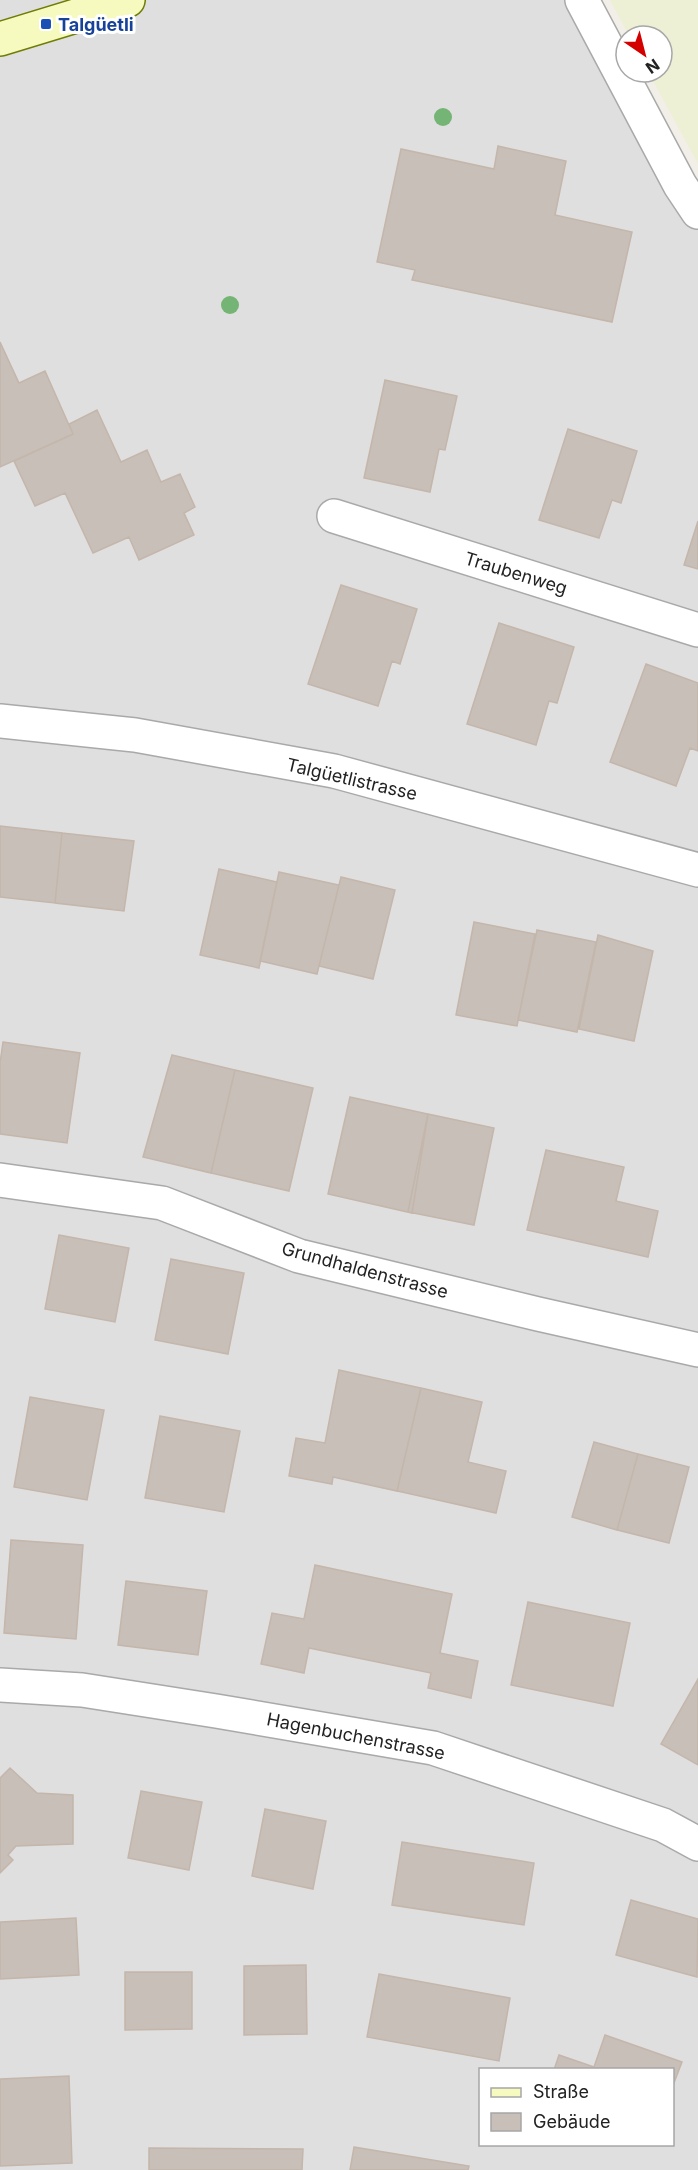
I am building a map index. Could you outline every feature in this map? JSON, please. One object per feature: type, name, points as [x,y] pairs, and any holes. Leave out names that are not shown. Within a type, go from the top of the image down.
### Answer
[{"type":"main road","points":[[0,39],[71,8],[128,0]]},
{"type":"street","points":[[582,0],[680,184],[698,212]]},
{"type":"street","name":"Traubenweg","points":[[333,516],[698,630]]},
{"type":"street","name":"Talgüetlistrasse","points":[[0,721],[135,735],[334,771],[698,870]]},
{"type":"street","name":"Grundhaldenstrasse","points":[[0,1180],[162,1203],[299,1256],[698,1350]]},
{"type":"street","name":"Hagenbuchenstrasse","points":[[0,1685],[82,1690],[433,1748],[663,1825],[698,1844]]},
{"type":"shaded area","points":[[0,0],[582,0],[614,58],[614,84],[628,84],[698,212],[698,2170],[0,2170]]},
{"type":"green space","points":[[610,0],[698,0],[698,164],[655,84],[674,84],[674,24],[623,24]]},
{"type":"building","points":[[498,146],[566,161],[555,215],[632,232],[612,322],[412,280],[415,270],[377,262],[401,149],[494,169]]},
{"type":"building","points":[[0,342],[19,383],[45,371],[73,434],[0,467]]},
{"type":"building","points":[[385,380],[457,396],[445,450],[439,449],[430,492],[364,478]]},
{"type":"building","points":[[97,410],[121,462],[147,450],[161,482],[180,474],[195,507],[184,513],[194,535],[139,560],[129,537],[93,553],[65,493],[35,506],[14,461],[73,434],[69,424]]},
{"type":"building","points":[[568,429],[637,451],[621,503],[612,500],[599,538],[539,520]]},
{"type":"building","points":[[698,521],[698,569],[684,565]]},
{"type":"building","points":[[341,585],[417,609],[400,664],[392,661],[378,706],[308,684]]},
{"type":"building","points":[[499,623],[574,647],[557,703],[549,701],[536,745],[467,724]]},
{"type":"building","points":[[646,664],[698,683],[698,751],[690,748],[676,786],[610,762]]},
{"type":"building","points":[[0,826],[62,833],[55,903],[0,897]]},
{"type":"building","points":[[62,833],[134,841],[124,911],[55,903]]},
{"type":"building","points":[[219,869],[277,882],[259,968],[200,955]]},
{"type":"building","points":[[279,872],[339,885],[317,974],[260,961]]},
{"type":"building","points":[[341,877],[395,890],[373,979],[319,966]]},
{"type":"building","points":[[474,922],[535,934],[517,1026],[456,1015]]},
{"type":"building","points":[[537,930],[596,942],[577,1032],[518,1020]]},
{"type":"building","points":[[598,935],[653,951],[634,1041],[579,1029]]},
{"type":"building","points":[[3,1042],[80,1053],[67,1143],[0,1134],[0,1063]]},
{"type":"building","points":[[172,1055],[235,1070],[211,1173],[143,1157]]},
{"type":"building","points":[[235,1070],[313,1088],[289,1191],[211,1173]]},
{"type":"building","points":[[350,1097],[428,1114],[412,1213],[328,1194]]},
{"type":"building","points":[[428,1114],[494,1128],[474,1225],[408,1212]]},
{"type":"building","points":[[546,1150],[624,1167],[616,1201],[658,1211],[648,1257],[527,1230]]},
{"type":"building","points":[[59,1235],[129,1248],[115,1322],[45,1309]]},
{"type":"building","points":[[171,1259],[244,1273],[228,1354],[155,1340]]},
{"type":"building","points":[[339,1370],[421,1388],[397,1491],[333,1477],[332,1484],[289,1476],[296,1438],[325,1443]]},
{"type":"building","points":[[421,1388],[482,1402],[468,1462],[506,1471],[496,1513],[397,1491]]},
{"type":"building","points":[[30,1397],[104,1410],[87,1500],[14,1487]]},
{"type":"building","points":[[160,1416],[240,1431],[224,1512],[145,1498]]},
{"type":"building","points":[[594,1442],[638,1454],[617,1530],[572,1517]]},
{"type":"building","points":[[638,1454],[689,1467],[669,1543],[617,1530]]},
{"type":"building","points":[[11,1540],[83,1545],[76,1639],[4,1633]]},
{"type":"building","points":[[315,1565],[452,1594],[440,1653],[478,1661],[471,1698],[428,1688],[431,1673],[309,1648],[304,1673],[261,1664],[272,1613],[304,1619]]},
{"type":"building","points":[[126,1581],[207,1591],[198,1655],[118,1645]]},
{"type":"building","points":[[528,1602],[630,1623],[613,1706],[511,1685]]},
{"type":"building","points":[[698,1679],[698,1765],[661,1744]]},
{"type":"building","points":[[10,1768],[37,1793],[73,1795],[73,1844],[16,1846],[8,1855],[13,1860],[0,1873],[0,1778]]},
{"type":"building","points":[[141,1791],[202,1802],[189,1870],[128,1858]]},
{"type":"building","points":[[265,1809],[326,1821],[313,1889],[252,1876]]},
{"type":"building","points":[[402,1842],[534,1863],[524,1925],[392,1905]]},
{"type":"building","points":[[631,1900],[698,1919],[697,1977],[616,1955]]},
{"type":"building","points":[[76,1918],[79,1975],[0,1979],[0,1922]]},
{"type":"building","points":[[306,1965],[307,2034],[244,2035],[244,1966]]},
{"type":"building","points":[[125,1972],[192,1972],[192,2029],[125,2030]]},
{"type":"building","points":[[379,1974],[510,1998],[499,2061],[367,2037]]},
{"type":"building","points":[[605,2035],[682,2062],[674,2083],[674,2068],[555,2068],[559,2055],[594,2067]]},
{"type":"building","points":[[69,2076],[72,2163],[0,2166],[0,2079]]},
{"type":"building","points":[[354,2147],[469,2166],[468,2170],[350,2170]]},
{"type":"building","points":[[149,2148],[303,2149],[302,2170],[149,2170]]},
{"type":"place","name":"Talgüetli","points":[[46,24]]}]
